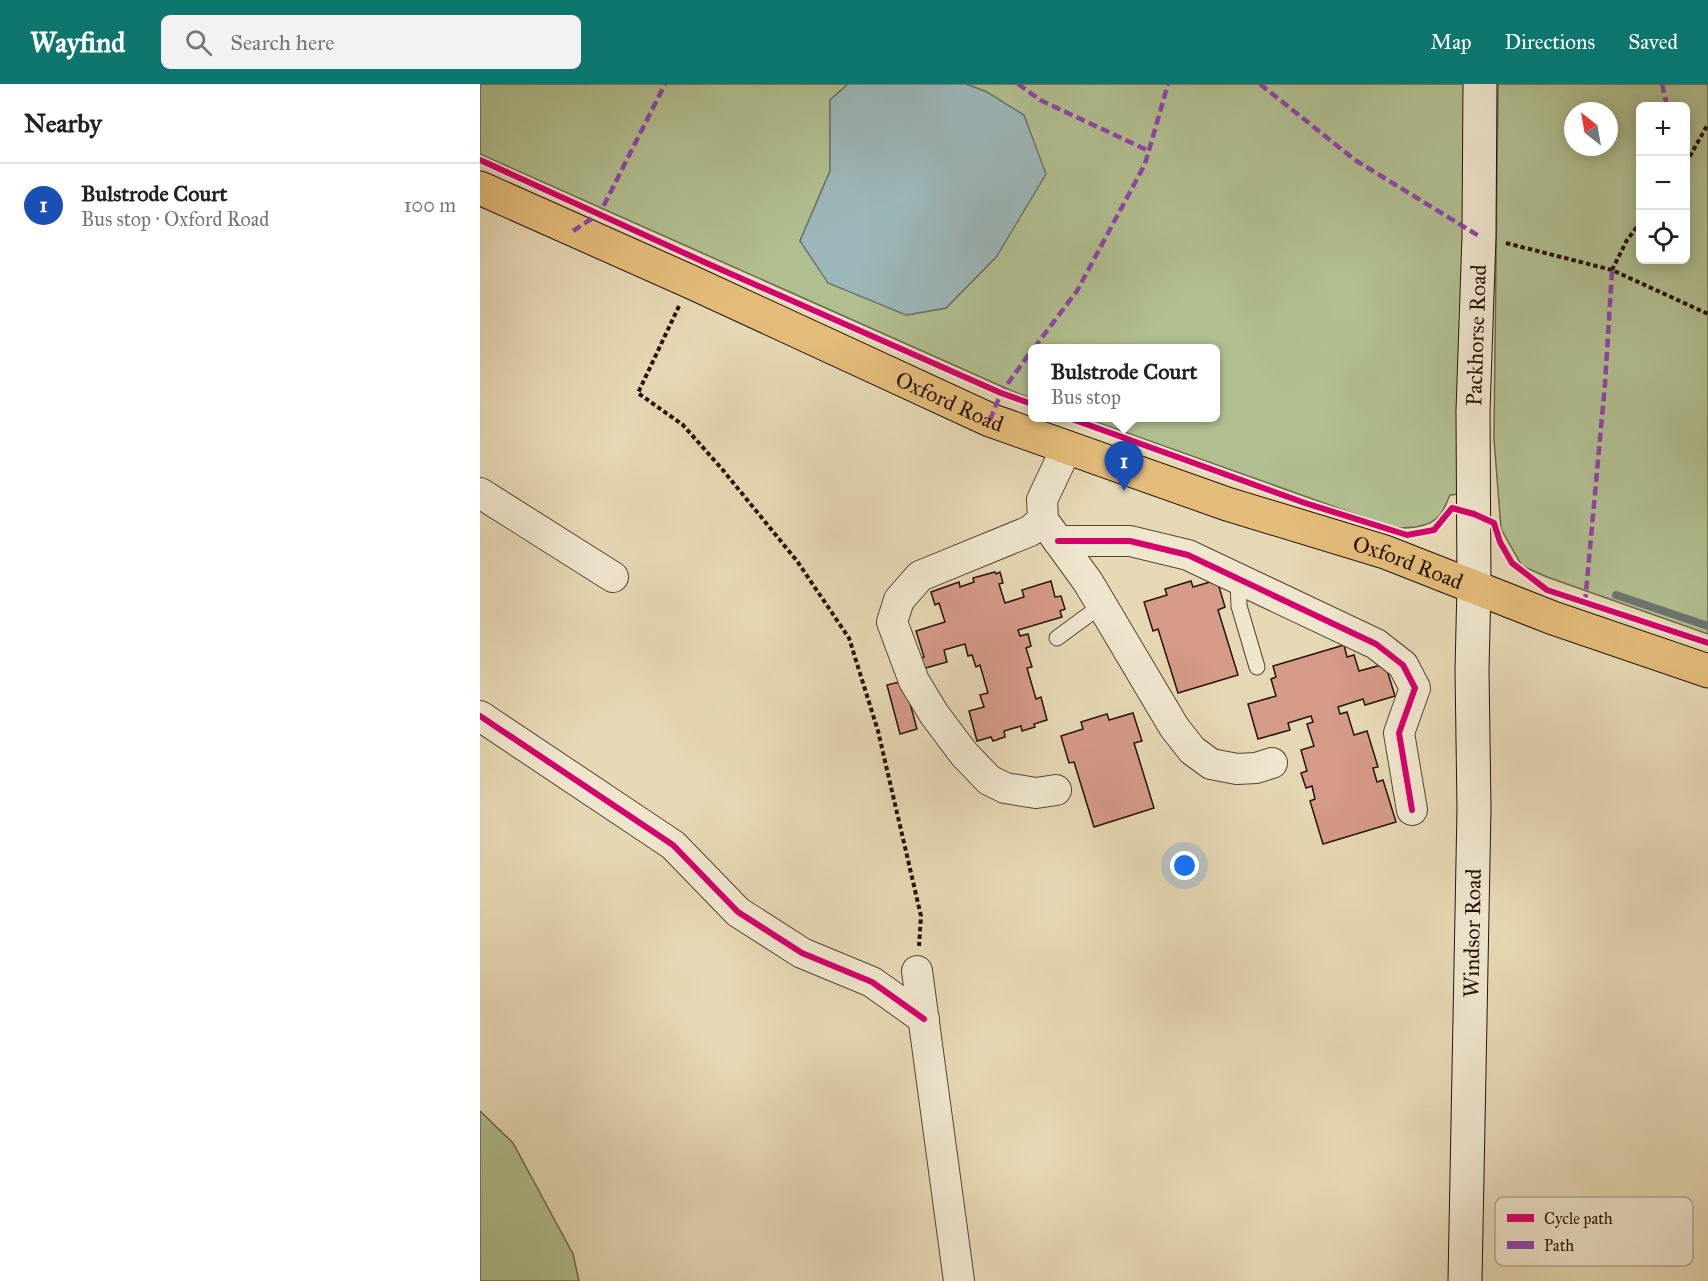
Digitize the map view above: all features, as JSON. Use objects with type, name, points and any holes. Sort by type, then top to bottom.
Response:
[{"type":"main road","name":"Packhorse Road","points":[[1474,585],[1473,411],[1479,236],[1480,84]]},
{"type":"main road","name":"Oxford Road","points":[[480,188],[691,282],[990,420],[1227,504],[1385,552],[1474,585],[1553,618],[1708,671]]},
{"type":"main road","name":"Windsor Road","points":[[1466,1281],[1474,819],[1472,670],[1474,585]]},
{"type":"street","points":[[1067,447],[1042,500],[1050,530],[1088,582],[1174,727],[1192,750],[1211,764],[1237,769],[1256,768],[1272,763]]},
{"type":"street","points":[[480,494],[613,577]]},
{"type":"street","points":[[1056,790],[1036,792],[1005,788],[989,780],[964,754],[934,714],[914,681],[892,622],[899,600],[920,576],[1030,531],[1050,530],[1130,541],[1188,555],[1376,644],[1403,665],[1415,688],[1399,733],[1412,810]]},
{"type":"street","points":[[480,716],[673,845],[738,912],[802,953],[872,982],[924,1019]]},
{"type":"street","points":[[918,971],[959,1281]]},
{"type":"lane","points":[[1238,579],[1239,606],[1257,667]]},
{"type":"lane","points":[[1057,638],[1102,605]]},
{"type":"path","points":[[1690,156],[1708,124]]},
{"type":"path","points":[[1612,270],[1627,240],[1636,229]]},
{"type":"path","points":[[1479,236],[1612,270],[1708,315]]},
{"type":"path","points":[[691,282],[638,393],[683,425],[722,469],[797,561],[849,638],[878,731],[921,916],[918,971]]},
{"type":"green space","points":[[480,84],[848,84],[830,100],[830,171],[800,241],[907,315],[946,308],[997,256],[987,92],[966,84],[1465,84],[1460,494],[1450,495],[1441,514],[1430,523],[1394,528],[1096,422],[1220,422],[1220,344],[1028,344],[1028,397],[480,154]]},
{"type":"green space","points":[[1498,84],[1708,84],[1708,634],[1522,566],[1501,529],[1494,439]]},
{"type":"green space","points":[[480,1111],[513,1143],[573,1254],[579,1281],[480,1281]]},
{"type":"water","points":[[848,84],[966,84],[987,92],[1024,115],[1046,174],[997,256],[946,308],[906,315],[828,283],[800,241],[830,171],[830,100]]},
{"type":"building","points":[[995,572],[996,574],[1000,572],[1003,583],[999,584],[1005,603],[1024,597],[1022,590],[1051,581],[1055,597],[1061,596],[1065,609],[1060,611],[1062,617],[1018,630],[1020,636],[1028,634],[1031,646],[1026,648],[1032,667],[1027,668],[1036,699],[1041,697],[1047,720],[1022,731],[1021,726],[1004,731],[1005,737],[993,741],[991,737],[977,741],[969,711],[984,707],[980,695],[988,693],[980,665],[976,667],[972,655],[968,656],[965,644],[944,650],[947,662],[922,669],[919,659],[924,657],[916,631],[945,622],[939,603],[935,605],[931,592],[959,582],[960,587],[974,582],[973,578]]},
{"type":"building","points":[[1217,580],[1225,607],[1218,610],[1238,675],[1178,693],[1158,629],[1153,631],[1144,602],[1167,595],[1165,589],[1191,581],[1193,587]]},
{"type":"building","points":[[1344,645],[1347,657],[1354,655],[1359,671],[1385,664],[1395,696],[1365,705],[1363,699],[1338,707],[1340,714],[1347,712],[1354,735],[1367,731],[1378,767],[1373,768],[1377,782],[1383,780],[1396,822],[1323,844],[1310,801],[1315,799],[1312,786],[1306,788],[1301,773],[1307,771],[1301,750],[1314,746],[1307,724],[1313,722],[1311,716],[1288,723],[1290,730],[1258,739],[1248,704],[1276,696],[1271,679],[1276,677],[1273,666]]},
{"type":"building","points":[[904,681],[917,729],[900,734],[887,685]]},
{"type":"building","points":[[1133,713],[1142,741],[1134,743],[1154,808],[1094,827],[1074,762],[1069,763],[1061,736],[1083,729],[1081,722],[1107,714],[1109,720]]},
{"type":"waterway","points":[[1616,595],[1708,626]]},
{"type":"marked path","points":[[573,231],[600,213],[665,84]]},
{"type":"marked path","points":[[1018,84],[1040,100],[1149,151]]},
{"type":"marked path","points":[[1037,344],[1077,291],[1145,164],[1168,84]]},
{"type":"marked path","points":[[1260,84],[1355,160],[1479,236]]},
{"type":"marked path","points":[[1662,84],[1666,102]]},
{"type":"marked path","points":[[1585,603],[1605,384],[1612,270]]},
{"type":"marked path","points":[[990,420],[1001,393],[1028,356]]},
{"type":"cycle path","points":[[480,160],[704,262],[1001,393],[1028,403]]},
{"type":"cycle path","points":[[1080,422],[1305,503],[1407,535],[1434,530],[1452,508],[1474,514],[1494,523],[1500,542],[1512,563],[1547,590],[1708,643]]},
{"type":"cycle path","points":[[1058,541],[1130,541],[1188,555],[1376,644],[1403,665],[1415,688],[1399,733],[1412,810]]},
{"type":"cycle path","points":[[480,716],[673,845],[738,912],[802,953],[872,982],[924,1019]]},
{"type":"place","name":"Bulstrode Court","points":[[1124,491]]}]
